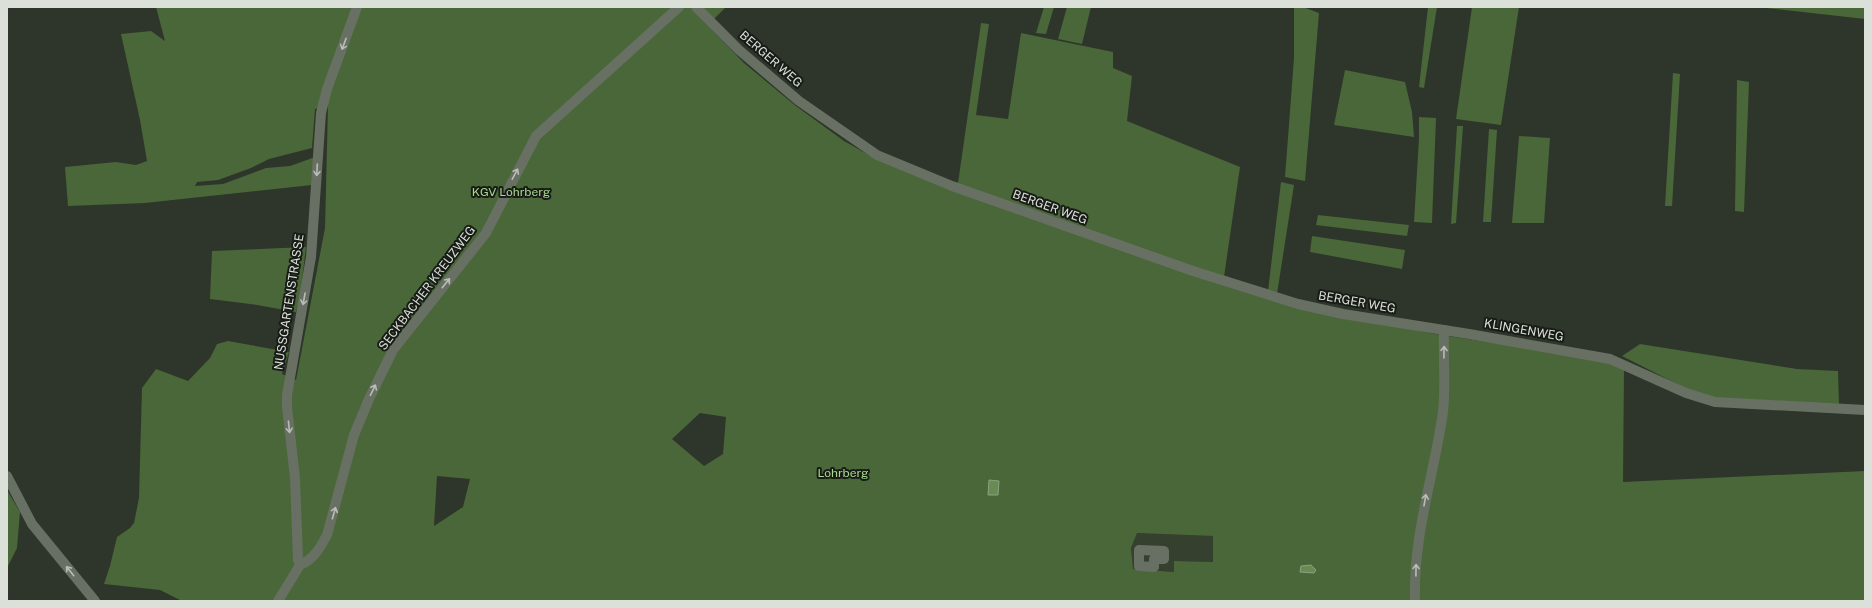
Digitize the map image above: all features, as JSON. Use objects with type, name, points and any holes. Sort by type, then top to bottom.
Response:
[{"type":"street","name":"NUSSGARTENSTRASSE","points":[[300,565],[298,560],[295,478],[287,395],[311,258],[321,113],[327,89],[357,7]]},
{"type":"street","name":"SECKBACHER KREUZWEG","points":[[300,565],[312,558],[320,550],[328,535],[354,436],[369,399],[393,350],[486,232],[536,136],[679,7]]},
{"type":"street","name":"BERGER WEG","points":[[696,7],[739,50],[799,101],[877,155],[1083,233],[1193,271],[1298,304],[1343,314],[1444,330]]},
{"type":"street","points":[[1415,601],[1418,538],[1443,410],[1444,330]]},
{"type":"street","name":"KLINGENWEG","points":[[1444,330],[1610,359],[1686,393],[1715,402],[1865,410]]},
{"type":"street","points":[[7,476],[32,524],[95,601]]},
{"type":"street","points":[[278,601],[300,565]]},
{"type":"shaded area","points":[[989,480],[999,481],[998,495],[988,495]]},
{"type":"shaded area","points":[[1137,533],[1213,536],[1213,562],[1174,561],[1174,572],[1133,569],[1131,548]]},
{"type":"shaded area","points":[[1311,565],[1316,570],[1314,573],[1300,572],[1301,566]]},
{"type":"green space","name":"KGV Lohrberg","points":[[156,7],[690,7],[744,63],[796,106],[844,141],[876,159],[958,183],[981,23],[989,24],[976,115],[1008,119],[1021,33],[1113,52],[1113,68],[1132,76],[1127,121],[1240,167],[1224,277],[1296,308],[1435,334],[1608,361],[1624,369],[1623,482],[1865,471],[1865,601],[182,601],[160,590],[104,584],[117,537],[130,528],[134,523],[139,498],[142,388],[156,369],[188,381],[210,358],[217,344],[228,341],[289,352],[282,374],[296,380],[325,228],[328,106],[315,109],[312,148],[269,159],[251,168],[218,180],[197,182],[195,186],[223,184],[266,168],[290,166],[315,157],[312,185],[145,203],[68,206],[65,167],[116,162],[136,165],[147,161],[140,120],[121,34],[151,31],[165,41]],"holes":[[[700,413],[726,417],[723,454],[704,466],[672,439]],[[437,476],[470,479],[463,507],[434,526]],[[1137,533],[1213,536],[1213,562],[1174,561],[1174,572],[1133,569],[1131,548]]]},
{"type":"green space","points":[[701,7],[726,7],[713,20]]},
{"type":"green space","points":[[1044,7],[1054,7],[1046,34],[1036,33]]},
{"type":"green space","points":[[1067,7],[1091,7],[1082,44],[1058,39]]},
{"type":"green space","points":[[1294,7],[1303,7],[1319,13],[1305,181],[1285,177],[1294,58]]},
{"type":"green space","points":[[1428,7],[1437,7],[1424,88],[1419,87]]},
{"type":"green space","points":[[1472,7],[1519,7],[1501,125],[1456,119]]},
{"type":"green space","points":[[1757,7],[1865,7],[1865,19]]},
{"type":"green space","points":[[1345,70],[1405,82],[1412,112],[1414,137],[1334,125]]},
{"type":"green space","points":[[1673,73],[1680,74],[1672,206],[1665,206]]},
{"type":"green space","points":[[1737,80],[1749,82],[1744,212],[1735,211]]},
{"type":"green space","points":[[1419,117],[1436,118],[1432,223],[1414,222]]},
{"type":"green space","points":[[1457,126],[1463,126],[1456,223],[1451,224]]},
{"type":"green space","points":[[1489,129],[1497,130],[1491,222],[1483,222]]},
{"type":"green space","points":[[1519,136],[1550,138],[1544,223],[1512,223]]},
{"type":"green space","points":[[1281,182],[1294,185],[1277,294],[1268,291]]},
{"type":"green space","points":[[1318,215],[1409,225],[1407,236],[1316,225]]},
{"type":"green space","points":[[1312,236],[1405,250],[1402,269],[1310,252]]},
{"type":"green space","points":[[306,247],[300,297],[296,312],[210,299],[212,251]]},
{"type":"green space","points":[[1640,344],[1797,369],[1838,371],[1839,405],[1716,398],[1687,389],[1622,356]]},
{"type":"green space","points":[[7,490],[20,512],[17,548],[7,568]]},
{"type":"park label","name":"Lohrberg","points":[[843,473]]}]
